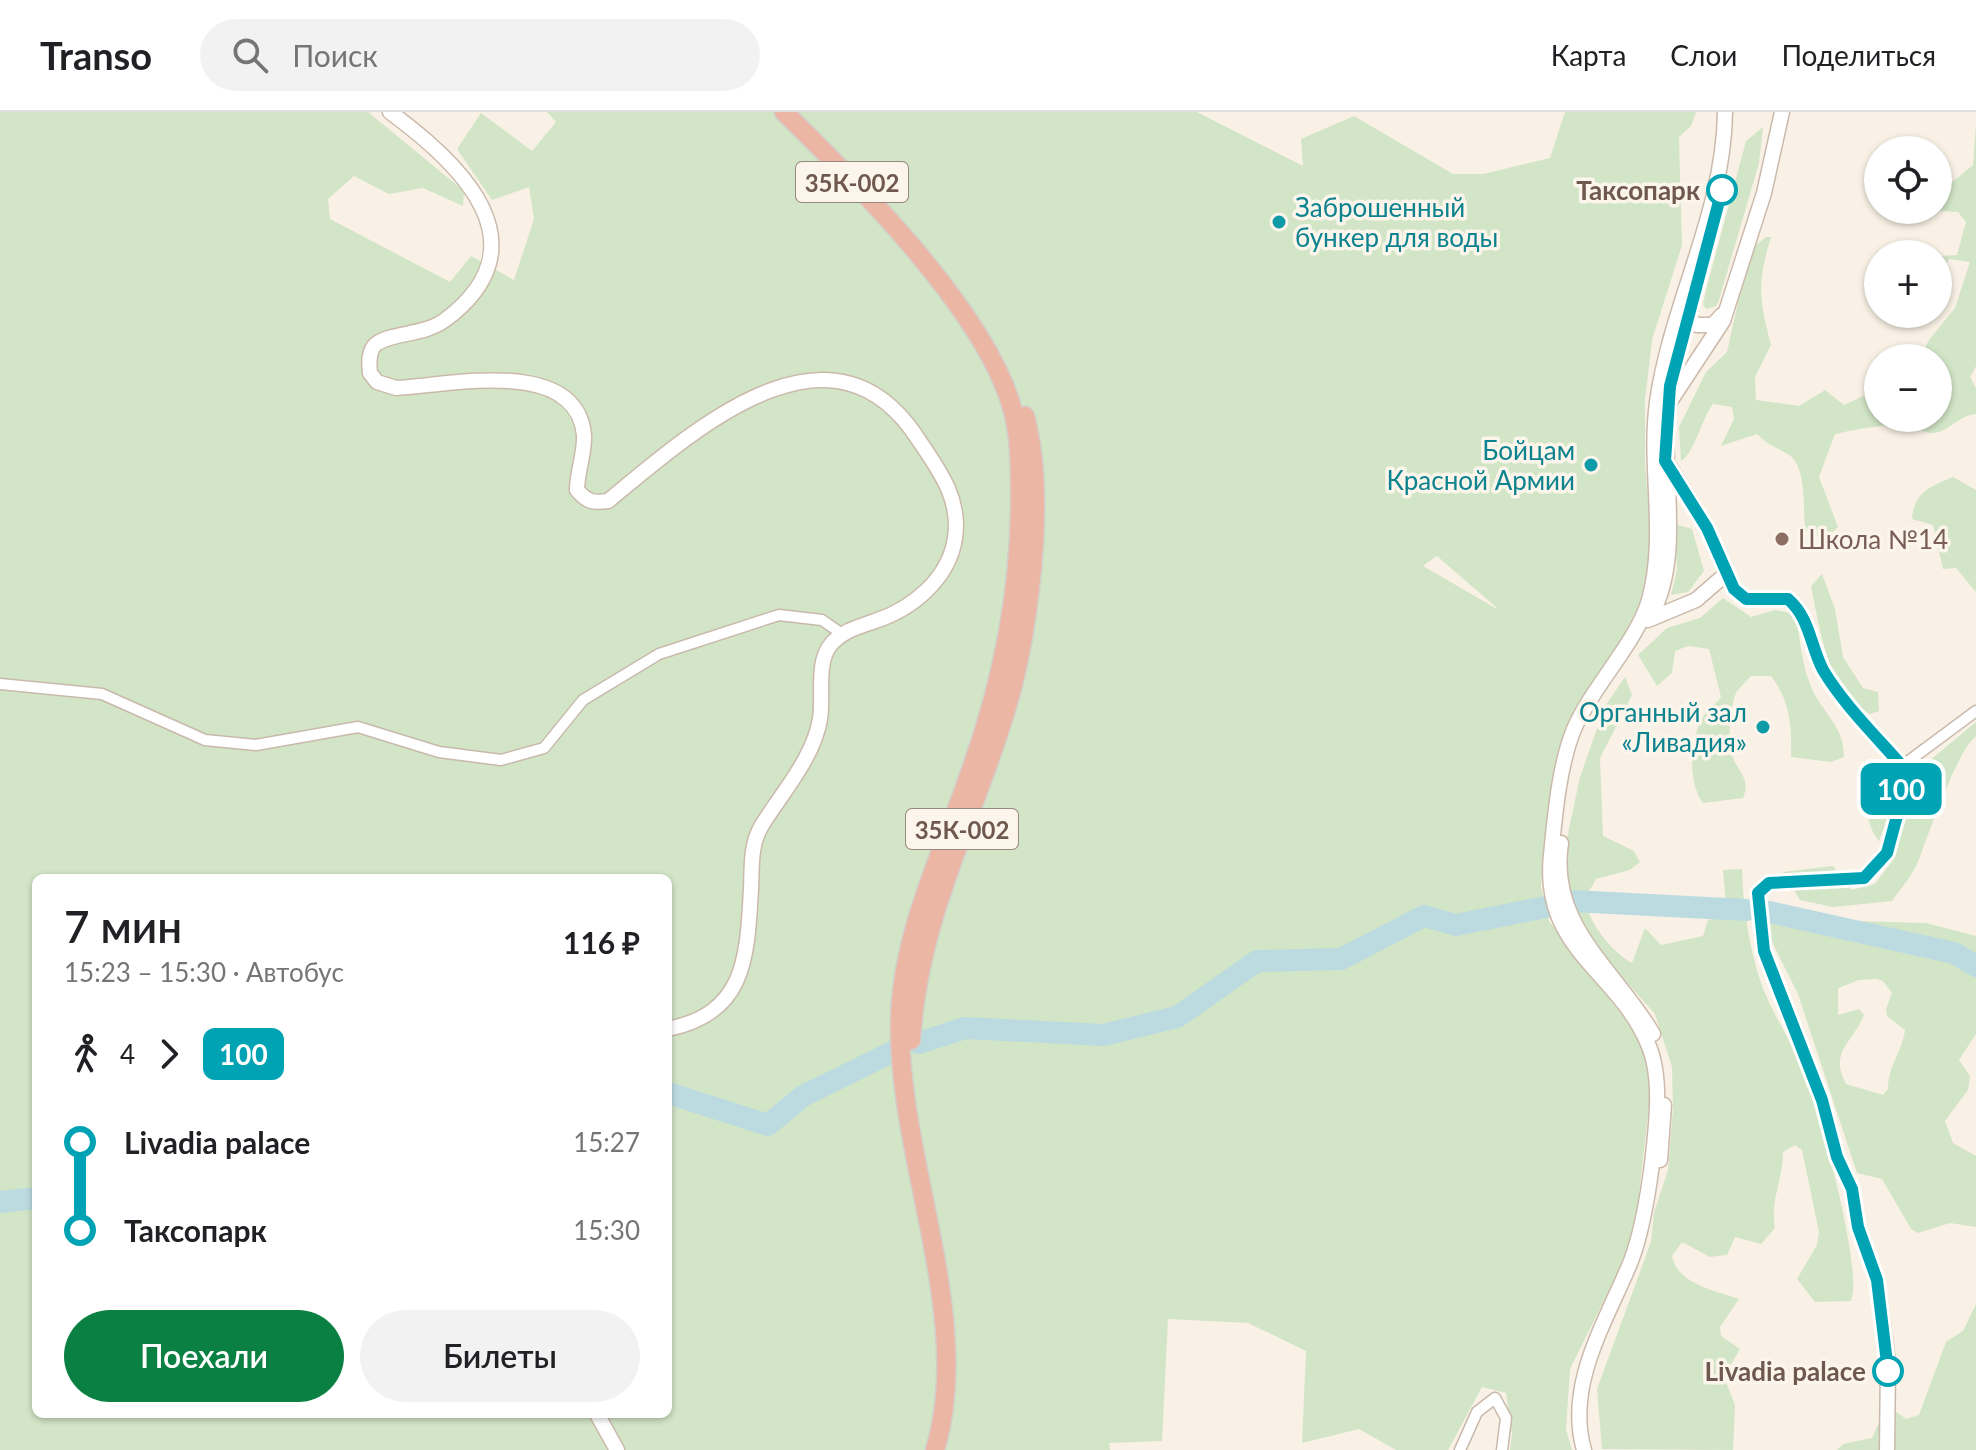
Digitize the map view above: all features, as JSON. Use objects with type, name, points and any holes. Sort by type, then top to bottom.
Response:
[{"type":"highway","name":"35К-002","points":[[784,112],[883,215],[964,312],[1007,393],[1019,450],[1018,567],[1004,662],[991,712],[916,924],[900,1015],[902,1084],[907,1124],[943,1315],[945,1362],[935,1450]]},
{"type":"highway","name":"35К-002","points":[[800,112],[890,206],[979,318],[1014,381],[1031,443],[1034,536],[1018,666],[991,755],[927,930],[912,1020],[910,1054],[919,1133],[953,1322],[955,1406],[946,1450]]},
{"type":"street","points":[[390,112],[449,164],[476,193],[487,213],[492,234],[485,274],[448,318],[416,334],[377,343],[372,349],[370,373],[377,382],[396,388],[524,381],[561,395],[584,434],[577,490],[585,500],[594,503],[608,501],[721,415],[784,384],[820,379],[849,381],[870,389],[912,430],[945,480],[956,515],[955,538],[943,570],[912,603],[898,612],[842,634],[830,645],[816,733],[754,842],[744,957],[729,997],[702,1020],[672,1028]]},
{"type":"street","points":[[1587,1450],[1586,1400],[1597,1356],[1641,1247],[1664,1133],[1664,1082],[1658,1041],[1636,1004],[1580,938],[1565,909],[1560,850],[1576,744],[1596,701],[1661,598],[1668,564],[1663,402],[1670,386],[1717,183],[1725,112]]},
{"type":"street","points":[[1645,619],[1657,550],[1656,438],[1687,309],[1723,188],[1732,112]]},
{"type":"street","points":[[1663,402],[1723,321],[1764,193],[1782,112]]},
{"type":"street","points":[[1687,309],[1699,319],[1710,319],[1728,304]]},
{"type":"street","points":[[1670,386],[1723,321]]},
{"type":"street","points":[[1656,438],[1665,461],[1720,553],[1734,589],[1746,599],[1788,599],[1801,611],[1828,677],[1902,766],[1901,801],[1887,853],[1864,878],[1769,883],[1758,893],[1764,951],[1822,1100],[1837,1157],[1852,1189],[1858,1227],[1877,1280],[1888,1362],[1887,1450]]},
{"type":"street","points":[[1645,619],[1696,600],[1726,574]]},
{"type":"street","points":[[0,684],[102,694],[205,740],[256,745],[358,727],[439,752],[501,760],[544,748],[583,700],[659,654],[779,615],[822,620],[842,634]]},
{"type":"street","points":[[1902,766],[1976,711]]},
{"type":"street","points":[[1460,1450],[1477,1412],[1495,1398],[1506,1418],[1502,1450]]},
{"type":"street","points":[[599,1418],[617,1450]]},
{"type":"green space","points":[[0,112],[368,112],[464,191],[463,206],[423,188],[389,194],[354,176],[328,199],[330,219],[450,282],[471,256],[514,280],[534,219],[529,187],[492,200],[457,149],[481,113],[532,151],[556,122],[547,112],[1197,112],[1303,166],[1301,139],[1354,116],[1453,174],[1483,174],[1550,158],[1565,112],[1696,112],[1691,126],[1679,137],[1682,245],[1652,340],[1645,400],[1645,464],[1652,543],[1646,589],[1629,628],[1566,727],[1555,778],[1541,886],[1549,921],[1641,1040],[1651,1087],[1634,1240],[1570,1369],[1566,1430],[1572,1450],[1510,1450],[1512,1434],[1506,1393],[1482,1387],[1448,1450],[1396,1450],[1359,1429],[1302,1443],[1306,1351],[1248,1323],[1168,1319],[1162,1441],[1109,1443],[1110,1450],[0,1450]],"holes":[[[1437,556],[1497,609],[1423,566]]]},
{"type":"green space","points":[[1976,125],[1976,366],[1970,377],[1976,388],[1976,414],[1952,425],[1952,344],[1927,344],[1939,328],[1952,328],[1952,312],[1970,262],[1952,259],[1952,255],[1957,255],[1966,222],[1958,212],[1952,212],[1952,182],[1973,165]]},
{"type":"green space","points":[[1763,127],[1759,163],[1719,300],[1716,306],[1706,309],[1703,304],[1706,290],[1746,141]]},
{"type":"green space","points":[[1766,237],[1771,237],[1763,267],[1761,291],[1771,345],[1755,377],[1756,400],[1799,406],[1825,390],[1844,405],[1864,396],[1864,428],[1835,434],[1819,477],[1838,527],[1826,538],[1809,535],[1805,529],[1801,478],[1795,461],[1789,455],[1757,434],[1721,446],[1734,419],[1732,407],[1713,404],[1690,451],[1681,461],[1679,427],[1706,372],[1727,352],[1745,271],[1755,246]]},
{"type":"green space","points":[[1953,477],[1976,490],[1976,592],[1956,568],[1943,569],[1933,525],[1912,519],[1920,496]]},
{"type":"green space","points":[[1675,524],[1692,529],[1704,571],[1688,592],[1671,595],[1677,570]]},
{"type":"green space","points":[[1822,574],[1835,609],[1843,657],[1863,688],[1878,692],[1879,711],[1870,714],[1855,703],[1835,675],[1822,640],[1811,586]]},
{"type":"green space","points":[[1723,598],[1751,617],[1775,610],[1797,614],[1809,680],[1841,737],[1844,757],[1831,762],[1791,757],[1790,725],[1782,695],[1771,676],[1751,676],[1735,695],[1730,727],[1731,752],[1746,786],[1743,798],[1703,803],[1693,775],[1694,742],[1702,719],[1721,697],[1709,649],[1688,646],[1675,651],[1672,673],[1657,686],[1638,655],[1667,628],[1700,618]]},
{"type":"green space","points":[[1625,677],[1632,695],[1600,758],[1603,836],[1634,851],[1640,862],[1630,870],[1596,879],[1587,896],[1590,915],[1601,935],[1632,963],[1645,928],[1661,945],[1703,936],[1708,920],[1727,915],[1723,870],[1742,869],[1747,927],[1757,969],[1765,993],[1808,1084],[1837,1184],[1851,1255],[1851,1301],[1815,1302],[1797,1279],[1817,1245],[1819,1232],[1802,1150],[1795,1145],[1783,1152],[1774,1208],[1775,1228],[1761,1244],[1735,1237],[1727,1255],[1710,1257],[1682,1242],[1672,1256],[1675,1266],[1689,1280],[1739,1299],[1720,1327],[1721,1336],[1740,1349],[1724,1377],[1735,1405],[1733,1450],[1602,1449],[1597,1389],[1651,1242],[1654,1213],[1668,1170],[1673,1109],[1672,1067],[1655,1014],[1579,928],[1563,892],[1564,852],[1580,777],[1605,706]]},
{"type":"green space","points":[[1976,722],[1976,736],[1952,775],[1917,865],[1892,901],[1833,907],[1800,900],[1783,872],[1833,866],[1851,890],[1875,884],[1893,860],[1923,766]]},
{"type":"green space","points":[[1875,766],[1894,800],[1879,841],[1868,817],[1866,798],[1867,771]]},
{"type":"green space","points":[[1783,919],[1926,923],[1976,936],[1976,1034],[1959,1060],[1970,1076],[1968,1090],[1945,1121],[1953,1143],[1976,1156],[1976,1227],[1950,1223],[1918,1233],[1911,1229],[1882,1179],[1857,1173],[1798,994],[1767,932],[1769,923]],"holes":[[[1859,980],[1883,981],[1892,993],[1886,1009],[1887,1016],[1905,1030],[1890,1073],[1888,1089],[1883,1095],[1846,1084],[1841,1073],[1841,1055],[1864,1015],[1859,1009],[1838,1015],[1838,988]]]},
{"type":"green space","points":[[1976,1304],[1976,1450],[1837,1450],[1843,1444],[1872,1438],[1887,1405],[1906,1419],[1919,1415],[1946,1342],[1963,1331]]},
{"type":"waterway","points":[[1572,901],[1747,910]]},
{"type":"waterway","points":[[919,1043],[965,1028],[1103,1035],[1177,1017],[1257,961],[1341,959],[1424,916],[1456,925],[1546,907]]},
{"type":"waterway","points":[[1769,912],[1954,953],[1976,966]]},
{"type":"waterway","points":[[672,1094],[768,1125],[803,1096],[892,1052]]},
{"type":"waterway","points":[[0,1202],[32,1198]]},
{"type":"bus line","name":"100","points":[[1722,190],[1670,386],[1665,461],[1707,528],[1734,589],[1746,599],[1788,599],[1801,611],[1822,667],[1841,696],[1902,766],[1901,801],[1887,853],[1864,878],[1769,883],[1758,893],[1764,951],[1793,1018],[1822,1100],[1837,1157],[1852,1189],[1858,1227],[1877,1280],[1888,1371]]},
{"type":"place","name":"Таксопарк","points":[[1722,190]]},
{"type":"place","name":"Заброшенный бункер для воды","points":[[1279,222]]},
{"type":"place","name":"Бойцам Красной Армии","points":[[1591,465]]},
{"type":"place","name":"Школа №14","points":[[1782,539]]},
{"type":"place","name":"Органный зал «Ливадия»","points":[[1763,727]]},
{"type":"place","name":"Livadia palace","points":[[1888,1371]]}]
